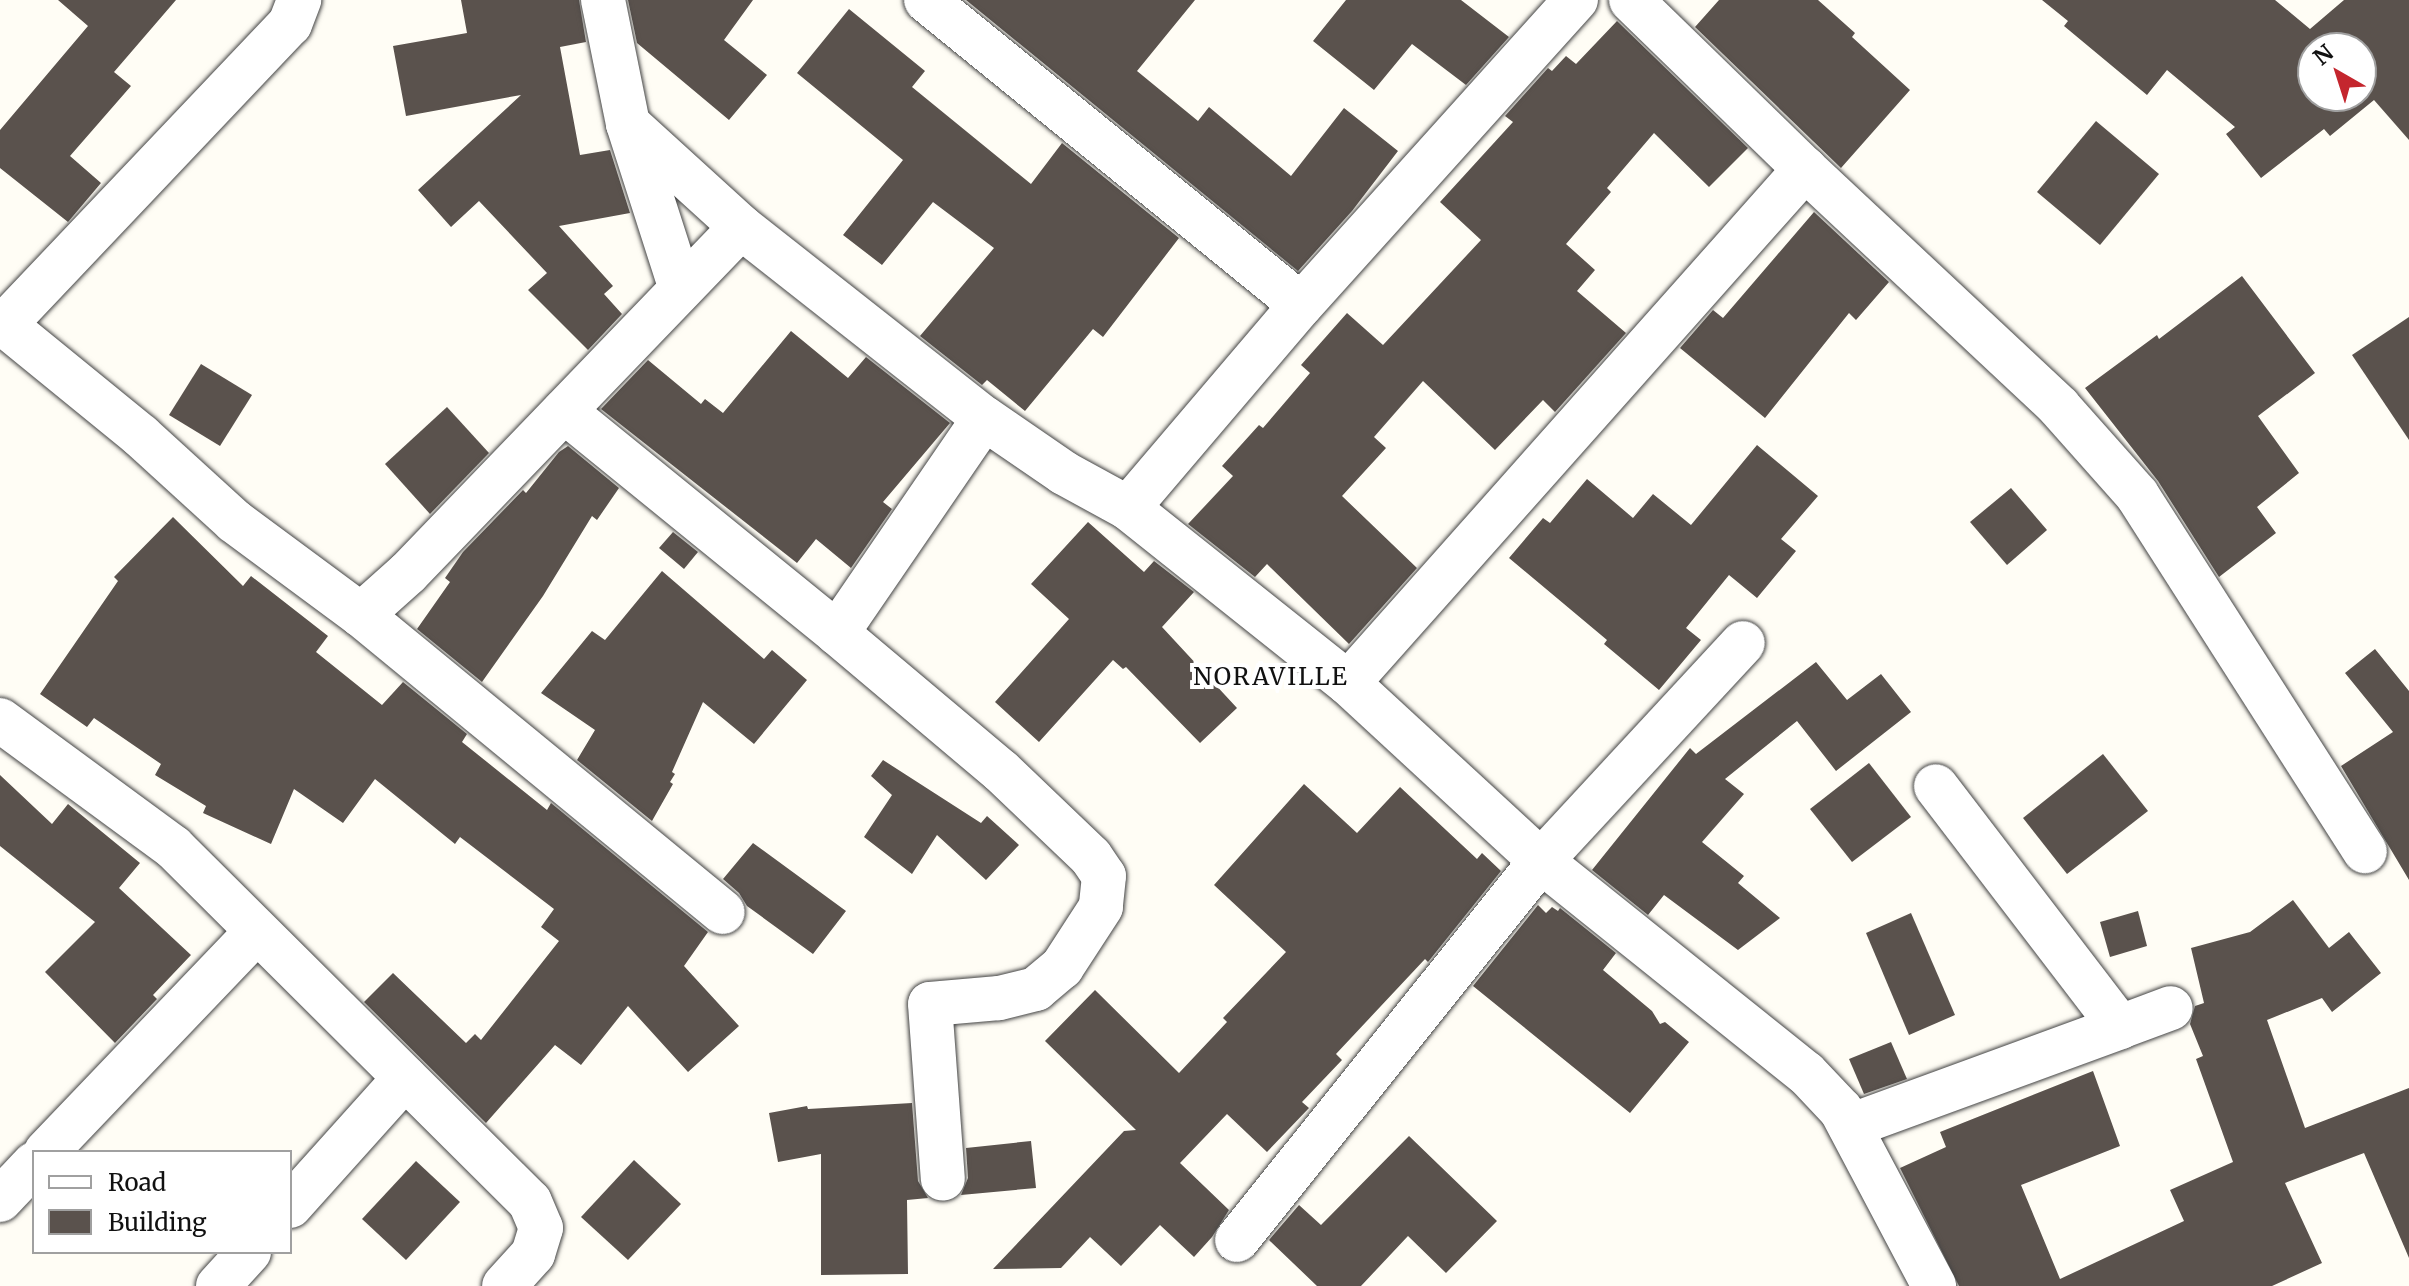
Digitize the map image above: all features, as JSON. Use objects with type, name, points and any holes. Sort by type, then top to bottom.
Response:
[{"type":"street","points":[[299,0],[290,24],[3,322],[141,436],[234,521],[361,615],[723,912]]},
{"type":"street","points":[[603,0],[628,124],[681,289]]},
{"type":"street","points":[[926,0],[1301,305]]},
{"type":"street","points":[[1128,508],[1301,305],[1576,0]]},
{"type":"street","points":[[1631,0],[1805,169],[2059,407],[2137,495],[2365,851]]},
{"type":"street","points":[[628,124],[741,227],[984,418],[1064,473],[1128,508],[1348,683],[1541,861],[1806,1073],[1841,1110],[1934,1286]]},
{"type":"street","points":[[1348,683],[1805,169]]},
{"type":"street","points":[[361,615],[408,573],[741,227]]},
{"type":"street","points":[[564,411],[1001,771],[1091,857],[1104,876],[1101,907],[1062,967],[1036,989],[999,998],[930,1004],[943,1179]]},
{"type":"street","points":[[837,633],[984,418]]},
{"type":"street","points":[[1237,1240],[1541,861],[1743,643]]},
{"type":"street","points":[[0,720],[173,847],[530,1202],[541,1228],[533,1254],[504,1286]]},
{"type":"street","points":[[1936,786],[2120,1027]]},
{"type":"street","points":[[48,1150],[256,932]]},
{"type":"street","points":[[1850,1126],[2171,1008]]},
{"type":"street","points":[[292,1204],[405,1078]]},
{"type":"street","points":[[0,1200],[32,1166]]},
{"type":"street","points":[[218,1286],[247,1254]]},
{"type":"building","points":[[58,0],[176,0],[114,72],[131,86],[70,156],[101,183],[68,222],[0,168],[0,130],[88,26]]},
{"type":"building","points":[[461,0],[579,0],[586,42],[560,47],[580,155],[610,150],[630,213],[559,226],[613,286],[604,294],[622,314],[588,350],[528,290],[547,273],[479,201],[451,227],[418,190],[521,95],[406,116],[393,46],[467,33]]},
{"type":"building","points":[[628,0],[753,0],[724,40],[767,75],[729,120],[637,43]]},
{"type":"building","points":[[966,0],[1195,0],[1137,71],[1198,121],[1209,107],[1291,176],[1344,108],[1398,151],[1352,211],[1298,271]]},
{"type":"building","points":[[1346,0],[1461,0],[1509,37],[1466,85],[1412,44],[1374,90],[1313,41]]},
{"type":"building","points":[[1719,0],[1818,0],[1855,33],[1852,37],[1910,90],[1841,168],[1695,27]]},
{"type":"building","points":[[2042,0],[2275,0],[2310,29],[2344,0],[2409,0],[2409,140],[2377,103],[2377,32],[2297,32],[2297,112],[2359,112],[2330,136],[2324,129],[2261,178],[2226,134],[2235,127],[2167,70],[2147,95],[2064,26],[2068,21]]},
{"type":"building","points":[[849,9],[925,71],[912,87],[1031,184],[1062,143],[1179,238],[1103,337],[1093,329],[1025,411],[987,380],[982,385],[920,336],[994,248],[933,202],[882,265],[843,235],[903,160],[797,73]]},
{"type":"building","points":[[1617,21],[1748,148],[1709,187],[1654,133],[1607,188],[1611,192],[1566,244],[1595,270],[1577,291],[1626,333],[1555,412],[1543,400],[1495,450],[1423,381],[1374,437],[1386,448],[1342,496],[1417,568],[1349,644],[1267,564],[1255,577],[1188,524],[1233,476],[1222,466],[1259,425],[1263,428],[1310,373],[1301,365],[1347,313],[1383,345],[1481,240],[1440,202],[1513,122],[1505,116],[1548,68],[1552,71],[1566,56],[1576,64]]},
{"type":"building","points":[[2096,121],[2159,174],[2100,245],[2037,192]]},
{"type":"building","points":[[1814,212],[1889,282],[1856,320],[1849,313],[1765,418],[1680,348],[1713,310],[1723,318]]},
{"type":"building","points":[[2242,276],[2315,373],[2258,416],[2299,473],[2257,507],[2276,533],[2219,577],[2158,481],[2085,388],[2157,335],[2159,339]]},
{"type":"building","points":[[2409,317],[2409,440],[2352,355]]},
{"type":"building","points":[[791,331],[848,378],[866,357],[950,423],[883,502],[892,509],[851,568],[816,539],[797,563],[601,409],[648,360],[701,404],[705,399],[723,413]]},
{"type":"building","points":[[201,364],[252,395],[220,446],[169,415]]},
{"type":"building","points":[[447,407],[489,453],[430,514],[385,464]]},
{"type":"building","points":[[1757,445],[1818,496],[1781,539],[1796,551],[1757,598],[1729,575],[1686,628],[1701,640],[1659,690],[1604,644],[1607,640],[1509,558],[1543,518],[1550,523],[1587,479],[1633,518],[1653,494],[1691,525]]},
{"type":"building","points":[[568,446],[619,488],[597,520],[592,516],[543,596],[482,682],[417,629],[450,582],[445,578],[463,552],[523,490],[526,493],[559,452]]},
{"type":"building","points":[[2011,488],[2047,530],[2007,565],[1970,522]]},
{"type":"building","points":[[173,517],[243,586],[251,576],[328,636],[316,652],[382,705],[403,682],[467,734],[462,742],[547,810],[551,803],[708,932],[684,966],[739,1026],[688,1072],[628,1006],[581,1065],[555,1045],[486,1123],[364,1002],[393,973],[466,1043],[475,1034],[481,1040],[559,941],[541,927],[554,909],[460,837],[455,844],[375,779],[343,823],[294,789],[271,844],[203,813],[206,806],[155,775],[161,764],[94,718],[87,727],[40,694],[118,581],[114,577]]},
{"type":"building","points":[[1088,522],[1144,572],[1154,561],[1194,592],[1162,627],[1237,708],[1200,743],[1126,667],[1123,669],[1113,660],[1039,742],[995,702],[1069,619],[1031,584]]},
{"type":"building","points":[[673,532],[698,552],[684,569],[659,548]]},
{"type":"building","points":[[662,571],[764,659],[772,650],[807,680],[754,744],[703,702],[672,772],[675,774],[670,782],[673,784],[652,821],[577,760],[595,730],[541,693],[592,631],[605,640]]},
{"type":"building","points":[[2375,649],[2409,691],[2409,880],[2341,766],[2393,732],[2345,673]]},
{"type":"building","points":[[1816,662],[1847,700],[1881,674],[1911,712],[1836,771],[1797,721],[1725,779],[1744,794],[1702,842],[1744,876],[1738,883],[1780,918],[1738,950],[1664,895],[1648,915],[1592,870],[1690,748],[1696,754]]},
{"type":"building","points":[[2103,754],[2148,811],[2067,874],[2023,818]]},
{"type":"building","points":[[883,760],[981,823],[987,816],[1019,845],[986,880],[937,835],[912,874],[864,837],[892,795],[871,776]]},
{"type":"building","points":[[1869,763],[1911,817],[1852,862],[1810,809]]},
{"type":"building","points":[[0,775],[52,824],[68,804],[140,863],[119,888],[191,955],[153,995],[157,999],[115,1043],[45,972],[95,922],[0,846]]},
{"type":"building","points":[[1304,784],[1357,833],[1400,787],[1477,859],[1482,853],[1501,871],[1428,962],[1425,959],[1336,1054],[1342,1060],[1302,1102],[1309,1108],[1267,1152],[1227,1114],[1180,1163],[1229,1210],[1212,1237],[1194,1257],[1160,1225],[1121,1266],[1090,1237],[1061,1268],[993,1269],[1124,1131],[1136,1130],[1045,1041],[1095,990],[1179,1073],[1227,1022],[1223,1018],[1286,952],[1214,885]]},
{"type":"building","points":[[753,843],[846,911],[813,954],[747,906],[739,893],[723,879]]},
{"type":"building","points":[[2293,900],[2329,948],[2349,932],[2381,973],[2332,1012],[2322,998],[2267,1020],[2305,1128],[2409,1088],[2409,1258],[2364,1153],[2285,1183],[2322,1263],[2272,1286],[1959,1286],[1900,1168],[1946,1147],[1940,1132],[2093,1071],[2120,1146],[2021,1185],[2060,1279],[2184,1221],[2170,1190],[2233,1162],[2196,1059],[2203,1056],[2190,1024],[2195,1006],[2204,1003],[2191,948],[2250,932]]},
{"type":"building","points":[[1538,905],[1546,913],[1552,907],[1558,911],[1560,908],[1616,953],[1603,970],[1652,1011],[1660,1024],[1665,1022],[1689,1042],[1630,1113],[1473,986]]},
{"type":"building","points":[[2138,911],[2147,946],[2110,957],[2100,922]]},
{"type":"building","points":[[1911,913],[1955,1015],[1909,1035],[1866,933]]},
{"type":"building","points":[[1891,1042],[1907,1079],[1864,1094],[1849,1059]]},
{"type":"building","points":[[912,1103],[918,1181],[928,1198],[907,1200],[908,1274],[821,1275],[821,1154],[778,1162],[769,1113],[807,1106],[808,1109]]},
{"type":"building","points":[[1409,1136],[1497,1221],[1446,1273],[1408,1236],[1361,1286],[1317,1286],[1269,1240],[1299,1205],[1321,1225]]},
{"type":"building","points":[[1031,1141],[1036,1188],[961,1195],[968,1178],[966,1148]]},
{"type":"building","points":[[634,1160],[681,1204],[628,1260],[581,1217]]},
{"type":"building","points":[[416,1161],[460,1202],[406,1260],[362,1219]]},
{"type":"district","name":"NORAVILLE","points":[[1271,677]]}]
